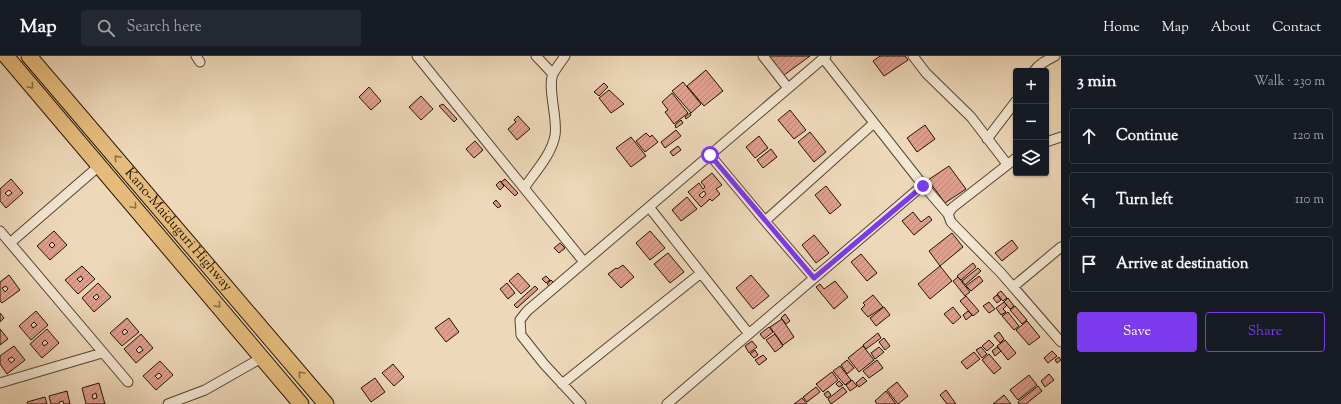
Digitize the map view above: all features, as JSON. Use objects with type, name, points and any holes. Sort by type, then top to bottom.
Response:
[{"type":"highway","name":"Kano-Maiduguri Highway","points":[[6,56],[301,404]]},
{"type":"highway","name":"Kano-Maiduguri Highway","points":[[29,56],[326,404]]},
{"type":"street","points":[[417,56],[584,262]]},
{"type":"street","points":[[536,56],[553,74]]},
{"type":"street","points":[[524,188],[549,152],[555,135],[551,81],[553,74],[565,56]]},
{"type":"street","points":[[559,65],[570,56]]},
{"type":"street","points":[[763,56],[788,88]]},
{"type":"street","points":[[913,56],[926,73],[971,117],[1007,164]]},
{"type":"street","points":[[1036,68],[1044,58],[1055,56]]},
{"type":"street","points":[[581,404],[562,384],[521,334],[520,320],[528,311],[584,262],[824,57],[923,186],[948,214],[951,222],[1013,287],[1061,342]]},
{"type":"street","points":[[987,139],[1014,104]]},
{"type":"street","points":[[765,221],[874,123]]},
{"type":"street","points":[[1049,141],[1061,136]]},
{"type":"street","points":[[710,155],[814,278]]},
{"type":"street","points":[[948,214],[952,208],[1013,160]]},
{"type":"street","points":[[10,243],[99,166]]},
{"type":"street","points":[[667,404],[923,186]]},
{"type":"street","points":[[649,207],[749,334]]},
{"type":"street","points":[[0,231],[128,382]]},
{"type":"street","points":[[1013,287],[1061,247]]},
{"type":"street","points":[[562,384],[701,273]]},
{"type":"street","points":[[0,383],[102,352]]},
{"type":"street","points":[[168,404],[205,390],[263,358]]},
{"type":"building","points":[[764,56],[810,56],[780,78]]},
{"type":"building","points":[[880,56],[905,56],[908,60],[884,76],[873,61]]},
{"type":"building","points":[[706,70],[723,91],[704,106],[687,86]]},
{"type":"building","points":[[683,82],[701,104],[691,113],[672,91]]},
{"type":"building","points":[[604,83],[608,87],[599,96],[594,92]]},
{"type":"building","points":[[369,87],[381,101],[371,110],[359,97]]},
{"type":"building","points":[[609,90],[624,104],[611,113],[599,98]]},
{"type":"building","points":[[672,93],[688,113],[674,124],[665,112],[668,110],[662,102]]},
{"type":"building","points":[[421,96],[433,109],[421,120],[409,107]]},
{"type":"building","points":[[443,104],[457,119],[454,122],[439,106]]},
{"type":"building","points":[[790,110],[806,130],[794,139],[778,120]]},
{"type":"building","points":[[690,113],[691,115],[686,119],[685,117]]},
{"type":"building","points":[[518,116],[530,129],[517,140],[508,129],[516,122],[514,120]]},
{"type":"building","points":[[681,120],[683,123],[676,128],[675,125]]},
{"type":"building","points":[[925,125],[935,139],[917,152],[907,138]]},
{"type":"building","points":[[676,130],[681,136],[665,148],[661,142]]},
{"type":"building","points":[[810,132],[826,152],[814,162],[798,142]]},
{"type":"building","points":[[646,133],[650,137],[652,135],[658,142],[645,152],[636,141]]},
{"type":"building","points":[[759,136],[768,148],[755,158],[746,147]]},
{"type":"building","points":[[631,137],[646,156],[631,167],[616,148]]},
{"type":"building","points":[[475,141],[483,150],[474,158],[466,149]]},
{"type":"building","points":[[678,146],[681,150],[673,156],[670,152]]},
{"type":"building","points":[[771,149],[777,157],[763,168],[757,160]]},
{"type":"building","points":[[949,166],[966,189],[945,203],[928,180]]},
{"type":"building","points":[[712,173],[722,185],[716,189],[720,194],[712,201],[710,199],[701,207],[688,192],[699,183],[703,189],[705,187],[701,182]],"holes":[[[704,191],[706,194],[702,198],[699,195]]]},
{"type":"building","points":[[11,179],[23,193],[6,208],[0,201],[0,189]],"holes":[[[9,190],[12,193],[8,196],[5,193]]]},
{"type":"building","points":[[505,179],[518,193],[515,196],[501,182]]},
{"type":"building","points":[[500,181],[504,186],[500,190],[496,185]]},
{"type":"building","points":[[826,186],[841,205],[830,214],[815,195]]},
{"type":"building","points":[[687,197],[697,209],[681,221],[672,210]]},
{"type":"building","points":[[496,200],[501,206],[498,208],[493,203]]},
{"type":"building","points":[[913,212],[921,222],[929,216],[932,220],[914,235],[902,221]]},
{"type":"building","points":[[54,231],[67,245],[50,260],[37,246]],"holes":[[[52,242],[55,245],[52,248],[49,245]]]},
{"type":"building","points":[[650,231],[665,248],[650,260],[636,243]]},
{"type":"building","points":[[952,233],[963,247],[940,266],[929,251]]},
{"type":"building","points":[[814,235],[829,253],[816,263],[802,245]]},
{"type":"building","points":[[1012,240],[1018,248],[1002,261],[995,253]]},
{"type":"building","points":[[560,243],[565,248],[559,253],[554,248]]},
{"type":"building","points":[[668,253],[684,272],[670,283],[654,264]]},
{"type":"building","points":[[861,254],[877,273],[867,281],[851,262]]},
{"type":"building","points":[[973,263],[976,267],[961,280],[957,276]]},
{"type":"building","points":[[623,265],[634,277],[621,288],[608,274]]},
{"type":"building","points":[[82,266],[95,279],[78,294],[65,280]],"holes":[[[81,276],[83,279],[80,282],[77,279]]]},
{"type":"building","points":[[940,266],[952,281],[930,299],[918,284]]},
{"type":"building","points":[[978,268],[981,271],[965,285],[962,281]]},
{"type":"building","points":[[518,273],[530,286],[521,294],[509,281]]},
{"type":"building","points":[[9,275],[20,290],[2,303],[0,301],[0,282]],"holes":[[[6,286],[8,289],[5,292],[2,288]]]},
{"type":"building","points":[[751,275],[769,296],[753,309],[736,288]]},
{"type":"building","points":[[546,276],[550,280],[546,283],[542,279]]},
{"type":"building","points":[[979,276],[983,281],[971,291],[966,286]]},
{"type":"building","points":[[958,277],[970,292],[965,296],[953,281]]},
{"type":"building","points":[[551,280],[553,282],[549,286],[547,284]]},
{"type":"building","points":[[835,281],[848,297],[834,309],[816,287],[820,284],[824,289]]},
{"type":"building","points":[[98,283],[111,297],[94,312],[82,298]],"holes":[[[97,294],[99,297],[96,300],[93,297]]]},
{"type":"building","points":[[507,283],[515,293],[508,299],[500,289]]},
{"type":"building","points":[[535,286],[538,289],[517,308],[514,305]]},
{"type":"building","points":[[1001,291],[1007,298],[1003,301],[997,294]]},
{"type":"building","points":[[873,295],[883,307],[868,317],[861,309],[865,305],[863,303]]},
{"type":"building","points":[[997,295],[1001,300],[997,303],[993,298]]},
{"type":"building","points":[[966,296],[979,311],[973,316],[960,301]]},
{"type":"building","points":[[1008,298],[1014,306],[1010,309],[1004,302]]},
{"type":"building","points":[[989,302],[995,309],[989,313],[983,306]]},
{"type":"building","points":[[1004,302],[1007,305],[1003,309],[1006,312],[1001,315],[996,308]]},
{"type":"building","points":[[1015,306],[1027,320],[1022,324],[1010,310]]},
{"type":"building","points":[[884,307],[890,315],[876,326],[870,318]]},
{"type":"building","points":[[953,307],[961,317],[953,324],[944,314]]},
{"type":"building","points":[[36,311],[48,325],[31,340],[19,326]],"holes":[[[34,322],[37,325],[33,328],[31,325]]]},
{"type":"building","points":[[968,311],[972,315],[966,320],[963,315]]},
{"type":"building","points":[[1008,312],[1019,326],[1014,330],[1002,316]]},
{"type":"building","points":[[0,313],[4,318],[0,322]]},
{"type":"building","points":[[785,314],[790,321],[786,324],[781,318]]},
{"type":"building","points":[[127,318],[139,332],[122,346],[110,333]],"holes":[[[125,329],[128,332],[124,335],[122,332]]]},
{"type":"building","points":[[449,318],[459,332],[446,342],[435,328]]},
{"type":"building","points":[[782,319],[794,337],[783,345],[770,327]]},
{"type":"building","points":[[1027,321],[1040,337],[1029,345],[1016,330]]},
{"type":"building","points":[[769,327],[773,332],[764,339],[760,334]]},
{"type":"building","points":[[0,329],[8,339],[0,345]]},
{"type":"building","points":[[47,329],[59,343],[42,358],[30,344]],"holes":[[[45,340],[48,343],[44,346],[42,343]]]},
{"type":"building","points":[[999,332],[1004,339],[1000,343],[994,336]]},
{"type":"building","points":[[878,333],[881,338],[866,349],[863,345]]},
{"type":"building","points":[[141,334],[153,348],[136,363],[124,349]],"holes":[[[140,346],[143,350],[139,353],[136,350]]]},
{"type":"building","points":[[775,334],[783,346],[775,352],[766,340]]},
{"type":"building","points":[[884,338],[890,346],[885,350],[879,342]]},
{"type":"building","points":[[989,340],[994,345],[987,351],[982,346]]},
{"type":"building","points":[[1005,340],[1016,353],[1008,360],[997,346]]},
{"type":"building","points":[[752,341],[757,347],[749,353],[745,346]]},
{"type":"building","points":[[14,346],[25,360],[7,374],[0,364],[0,356]],"holes":[[[12,357],[15,360],[11,363],[8,359]]]},
{"type":"building","points":[[863,346],[874,360],[859,372],[848,358]]},
{"type":"building","points":[[879,347],[884,352],[875,359],[871,353]]},
{"type":"building","points":[[981,347],[987,354],[982,358],[976,350]]},
{"type":"building","points":[[997,347],[1001,351],[995,356],[992,351]]},
{"type":"building","points":[[755,350],[758,355],[754,358],[750,354]]},
{"type":"building","points":[[1052,351],[1057,356],[1048,363],[1044,358]]},
{"type":"building","points":[[974,352],[980,359],[967,369],[961,362]]},
{"type":"building","points":[[989,354],[1001,368],[994,374],[982,360]]},
{"type":"building","points":[[763,355],[767,359],[759,365],[755,360]]},
{"type":"building","points":[[1059,357],[1061,360],[1057,363],[1055,360]]},
{"type":"building","points":[[847,360],[854,368],[847,374],[841,365]]},
{"type":"building","points":[[877,360],[883,368],[869,378],[863,371]]},
{"type":"building","points":[[160,361],[173,375],[156,390],[143,376]],"holes":[[[159,373],[162,376],[158,379],[155,376]]]},
{"type":"building","points":[[393,364],[404,377],[394,386],[382,373]]},
{"type":"building","points":[[840,366],[851,380],[845,385],[833,371]]},
{"type":"building","points":[[832,372],[838,380],[823,392],[816,384]]},
{"type":"building","points":[[1049,374],[1054,380],[1045,387],[1041,381]]},
{"type":"building","points":[[1029,375],[1037,385],[1018,400],[1010,390]]},
{"type":"building","points":[[863,377],[867,381],[859,387],[856,383]]},
{"type":"building","points":[[375,378],[385,392],[371,402],[361,388]]},
{"type":"building","points":[[852,380],[857,386],[850,391],[846,385]]},
{"type":"building","points":[[839,381],[843,385],[839,387],[836,384]]},
{"type":"building","points":[[897,382],[908,396],[898,404],[887,390]]},
{"type":"building","points":[[99,383],[105,404],[86,404],[82,388]],"holes":[[[96,393],[97,398],[93,399],[92,395]]]},
{"type":"building","points":[[1038,386],[1042,391],[1026,404],[1019,404],[1018,402]]},
{"type":"building","points":[[816,387],[820,392],[807,402],[803,397]]},
{"type":"building","points":[[843,387],[847,392],[831,404],[828,399]]},
{"type":"building","points":[[946,390],[956,404],[947,404],[940,395]]},
{"type":"building","points":[[67,391],[70,404],[64,404],[63,401],[59,402],[59,404],[51,404],[49,396]]},
{"type":"building","points":[[828,391],[831,395],[827,398],[824,394]]},
{"type":"building","points":[[886,391],[896,404],[877,404],[875,401]]},
{"type":"building","points":[[1004,395],[1011,404],[993,404]]},
{"type":"building","points":[[45,397],[47,404],[28,404],[27,402]]},
{"type":"building","points":[[802,398],[807,404],[794,404]]},
{"type":"route","points":[[710,155],[814,278],[923,186]]}]
